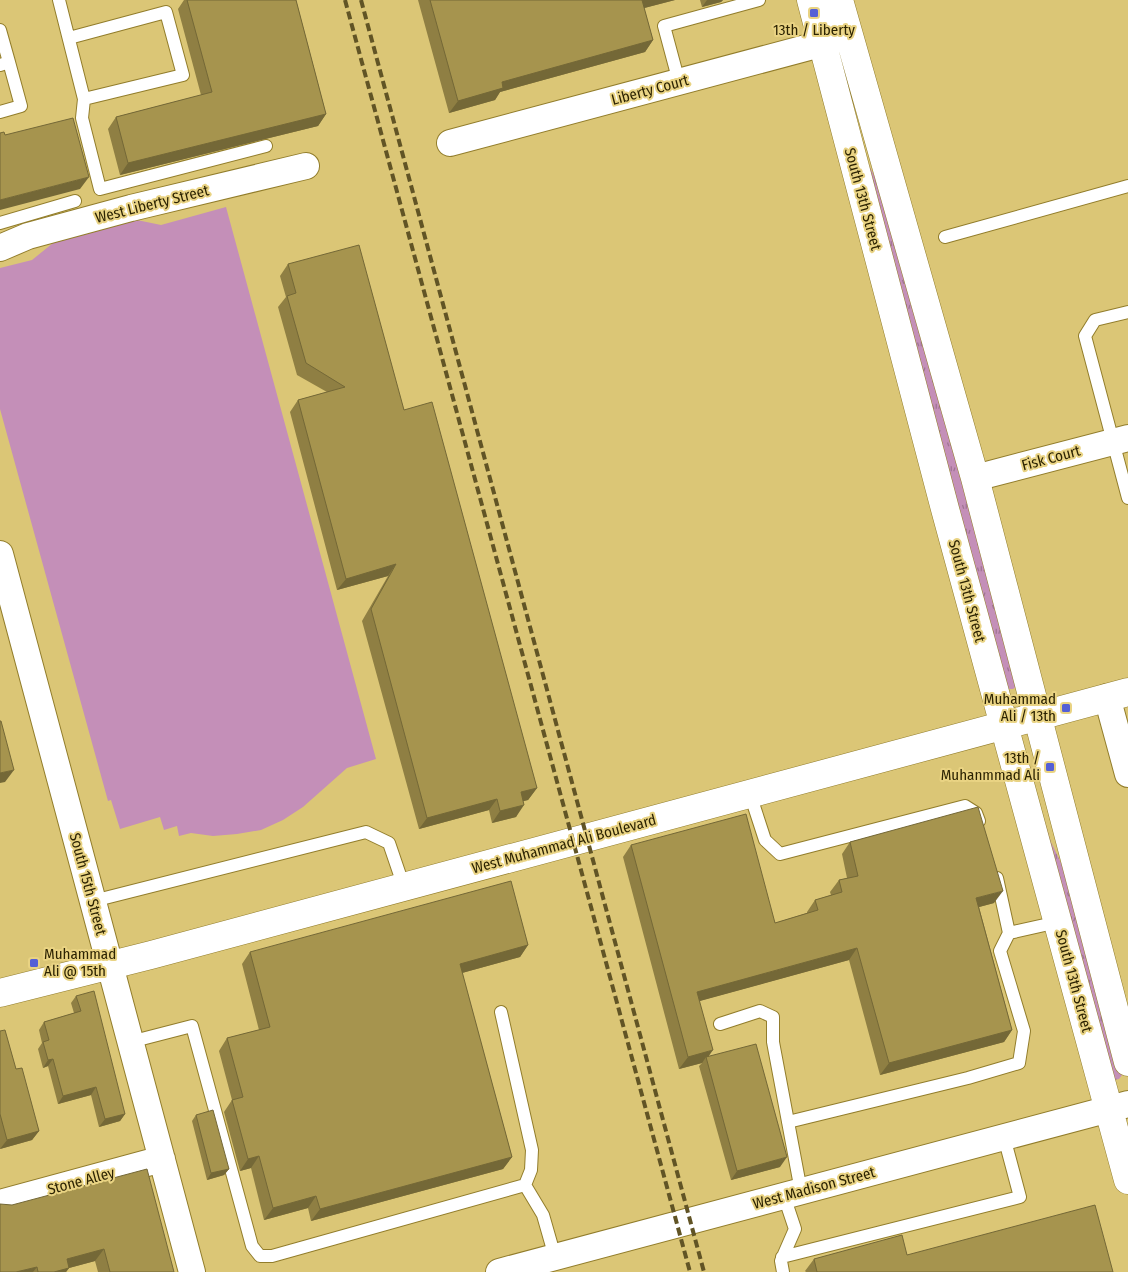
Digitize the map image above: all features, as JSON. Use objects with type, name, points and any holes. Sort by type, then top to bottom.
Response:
[{"type":"street","name":"South 13th Street","points":[[811,0],[1058,922],[1118,1106],[1128,1180]]},
{"type":"street","name":"South 13th Street","points":[[839,0],[975,478],[1128,1062]]},
{"type":"street","name":"Liberty Court","points":[[450,143],[849,36]]},
{"type":"street","name":"West Liberty Street","points":[[0,248],[28,236],[131,208],[306,166]]},
{"type":"street","name":"Fisk Court","points":[[975,478],[1121,440]]},
{"type":"street","name":"South 15th Street","points":[[2,570],[192,1272]]},
{"type":"street","name":"West Muhammad Ali Boulevard","points":[[0,993],[750,794],[1118,694]]},
{"type":"street","points":[[1118,694],[1128,774]]},
{"type":"street","name":"West Madison Street","points":[[499,1272],[1118,1106]]},
{"type":"street","name":"Stone Alley","points":[[0,1203],[162,1159]]},
{"type":"lane","points":[[59,0],[84,99],[82,118],[100,189],[266,146]]},
{"type":"lane","points":[[679,82],[664,26],[759,0]]},
{"type":"lane","points":[[69,38],[166,12],[183,74],[84,99]]},
{"type":"lane","points":[[0,30],[5,64],[21,106],[0,112]]},
{"type":"lane","points":[[945,236],[1128,186]]},
{"type":"lane","points":[[0,223],[75,200]]},
{"type":"lane","points":[[1128,312],[1095,320],[1084,336],[1121,440],[1128,498]]},
{"type":"lane","points":[[750,794],[765,840],[780,854],[966,806],[976,813],[982,831]]},
{"type":"lane","points":[[93,901],[366,832],[389,843],[404,886]]},
{"type":"lane","points":[[788,1122],[968,1078],[1019,1063],[1024,1032],[1000,951],[1009,933],[994,868]]},
{"type":"lane","points":[[1009,933],[1058,922]]},
{"type":"lane","points":[[720,1024],[760,1011],[772,1016],[773,1042],[788,1122],[795,1229],[782,1257],[783,1272]]},
{"type":"lane","points":[[501,1012],[532,1150],[531,1170],[525,1185]]},
{"type":"lane","points":[[130,1042],[192,1026],[252,1246],[260,1256],[272,1256],[525,1185]]},
{"type":"lane","points":[[782,1257],[1020,1196],[1004,1137]]},
{"type":"lane","points":[[525,1185],[543,1214],[555,1257]]},
{"type":"green space","points":[[840,70],[867,161],[887,202],[1017,686],[1013,689],[1007,689]]},
{"type":"green space","points":[[226,207],[376,759],[347,768],[303,807],[283,820],[261,830],[213,836],[191,833],[179,836],[177,826],[164,830],[160,817],[120,829],[111,800],[108,801],[0,409],[0,268],[32,260],[58,239],[132,219],[161,225]]},
{"type":"green space","points":[[1025,755],[1051,842],[1072,886],[1122,1075],[1119,1079],[1114,1080]]},
{"type":"building","points":[[187,0],[296,0],[326,114],[128,163],[116,117],[212,92]]},
{"type":"building","points":[[430,0],[642,0],[653,40],[502,82],[503,88],[458,101]]},
{"type":"building","points":[[73,118],[89,177],[0,200],[0,133],[4,132],[5,135]]},
{"type":"building","points":[[359,245],[404,410],[432,402],[537,788],[521,792],[524,805],[500,811],[497,799],[427,818],[371,609],[396,564],[346,579],[298,400],[345,387],[306,363],[287,296],[296,293],[288,264]]},
{"type":"building","points":[[0,721],[14,770],[0,773]]},
{"type":"building","points":[[978,807],[1003,891],[976,898],[1012,1030],[889,1063],[857,948],[697,992],[713,1050],[688,1057],[631,845],[746,814],[775,923],[818,910],[815,900],[842,892],[839,880],[858,876],[850,842]]},
{"type":"building","points":[[511,881],[528,945],[460,964],[512,1157],[320,1209],[316,1196],[273,1208],[259,1156],[248,1159],[232,1100],[243,1097],[227,1038],[270,1027],[250,952]]},
{"type":"building","points":[[94,991],[125,1114],[105,1119],[96,1087],[63,1096],[53,1059],[48,1060],[43,1042],[49,1040],[44,1022],[81,1011],[76,996]]},
{"type":"building","points":[[5,1030],[16,1069],[22,1068],[39,1131],[7,1140],[0,1114],[0,1031]]},
{"type":"building","points":[[756,1044],[787,1157],[737,1171],[706,1057]]},
{"type":"building","points":[[213,1110],[229,1169],[211,1173],[196,1115]]},
{"type":"building","points":[[147,1169],[174,1272],[110,1272],[104,1249],[67,1259],[69,1268],[54,1272],[38,1272],[37,1267],[16,1272],[0,1272],[0,1204],[12,1205]]},
{"type":"building","points":[[1095,1205],[1113,1272],[817,1272],[814,1259],[902,1235],[907,1255]]},
{"type":"railway","points":[[345,0],[690,1272]]},
{"type":"railway","points":[[361,0],[704,1272]]},
{"type":"place","name":"13th / Liberty","points":[[814,13]]},
{"type":"place","name":"Muhammad Ali / 13th","points":[[1066,708]]},
{"type":"place","name":"13th / Muhanmmad Ali","points":[[1050,767]]},
{"type":"place","name":"Muhammad Ali @ 15th","points":[[34,963]]}]
